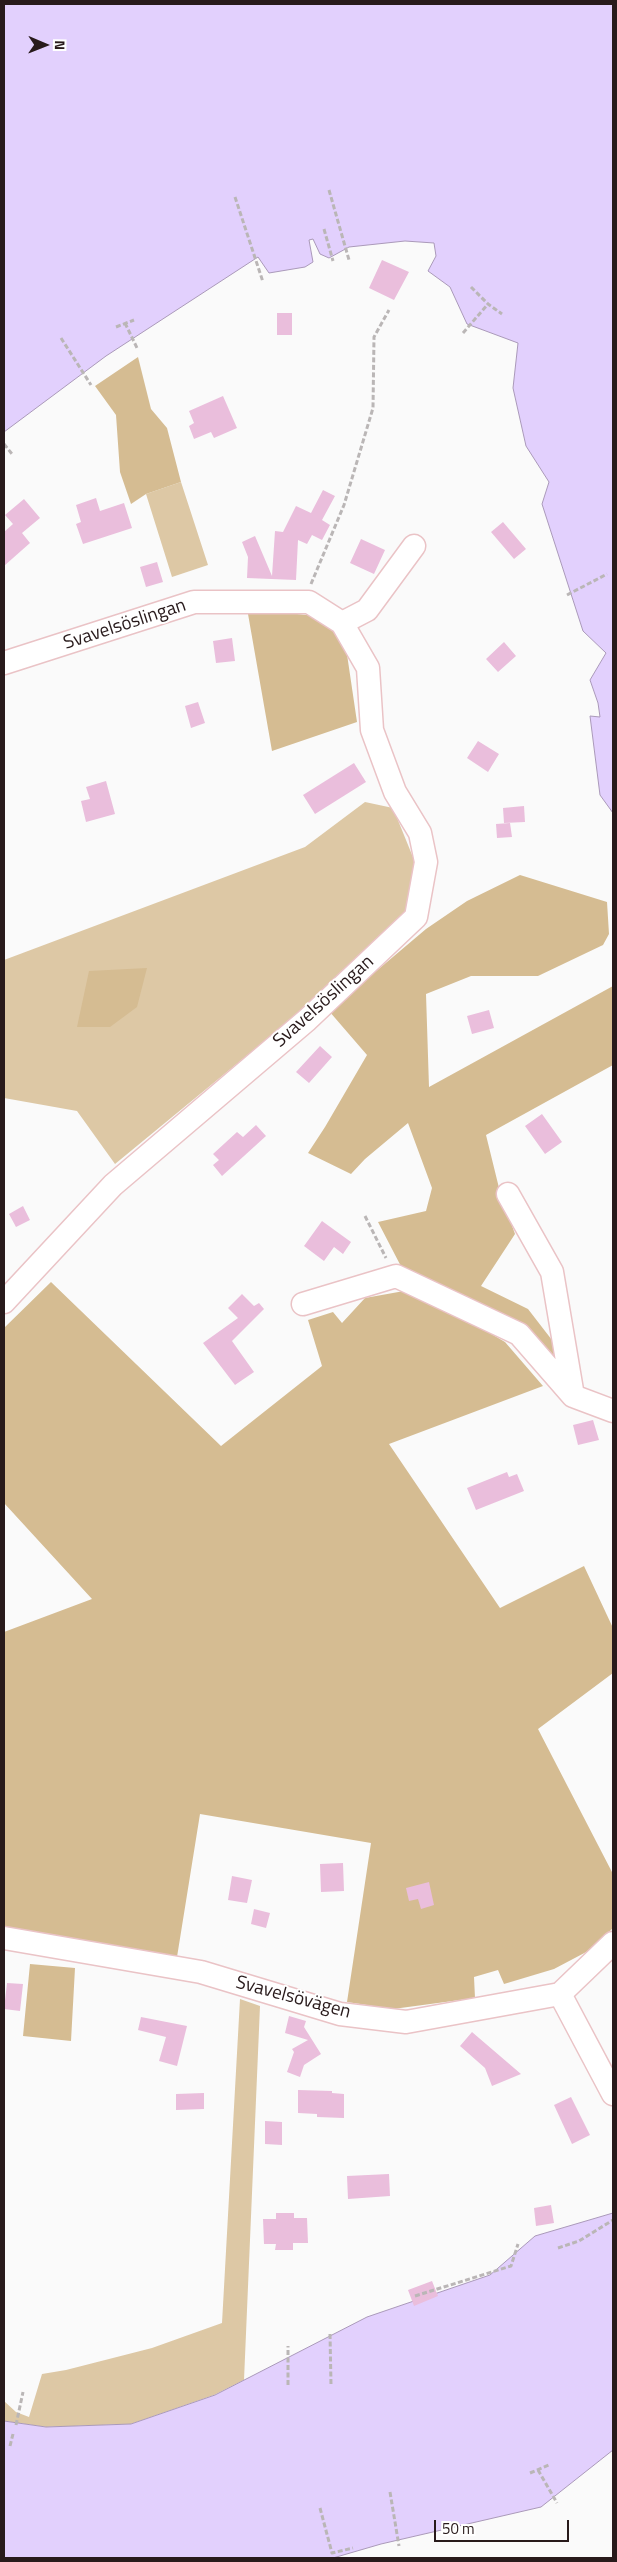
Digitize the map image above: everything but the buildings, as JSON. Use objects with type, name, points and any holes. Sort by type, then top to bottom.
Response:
[{"type":"street","points":[[342,623],[367,610],[414,546]]},
{"type":"street","name":"Svavelsöslingan","points":[[4,663],[194,602],[309,602],[342,623],[368,668],[372,730],[395,792],[420,833],[426,862],[416,917],[307,1020],[113,1184],[4,1302]]},
{"type":"street","points":[[508,1194],[552,1272],[574,1396]]},
{"type":"street","points":[[303,1304],[396,1276],[518,1334],[574,1396],[613,1412]]},
{"type":"street","name":"Svavelsövägen","points":[[4,1938],[201,1972],[340,2014],[406,2022],[560,1994]]},
{"type":"street","points":[[613,1943],[560,1994],[613,2094]]},
{"type":"path","points":[[329,190],[349,260]]},
{"type":"path","points":[[235,197],[263,282]]},
{"type":"path","points":[[324,229],[333,261]]},
{"type":"path","points":[[472,287],[488,304],[502,314]]},
{"type":"path","points":[[463,333],[488,304]]},
{"type":"path","points":[[309,602],[310,586],[344,504],[373,408],[374,337],[389,310]]},
{"type":"path","points":[[116,327],[134,320]]},
{"type":"path","points":[[125,323],[138,350]]},
{"type":"path","points":[[61,338],[91,385]]},
{"type":"path","points":[[4,444],[12,454]]},
{"type":"path","points":[[567,595],[607,574]]},
{"type":"path","points":[[365,1216],[396,1276]]},
{"type":"path","points":[[558,2248],[579,2241],[613,2220]]},
{"type":"path","points":[[414,2296],[511,2266],[518,2244]]},
{"type":"path","points":[[330,2334],[331,2385]]},
{"type":"path","points":[[288,2346],[288,2385]]},
{"type":"path","points":[[16,2425],[23,2392]]},
{"type":"path","points":[[10,2446],[13,2434]]},
{"type":"path","points":[[530,2474],[549,2465]]},
{"type":"path","points":[[538,2470],[556,2503]]},
{"type":"path","points":[[390,2492],[399,2546]]},
{"type":"path","points":[[320,2508],[332,2553],[353,2548]]},
{"type":"shaded area","points":[[4,4],[613,4],[613,813],[600,795],[590,716],[600,717],[598,703],[590,680],[606,653],[583,631],[542,504],[549,482],[526,446],[513,388],[518,343],[467,324],[450,287],[428,271],[436,256],[434,243],[405,241],[349,247],[329,258],[320,254],[313,239],[309,240],[313,262],[305,267],[269,273],[258,257],[106,356],[4,432]]},
{"type":"shaded area","points":[[138,357],[151,409],[167,428],[181,482],[146,494],[131,504],[120,472],[116,415],[95,386]]},
{"type":"shaded area","points":[[181,482],[208,565],[172,577],[146,494]]},
{"type":"shaded area","points":[[287,613],[317,616],[344,634],[357,722],[272,751],[248,614]]},
{"type":"shaded area","points":[[365,802],[393,808],[419,872],[410,907],[374,951],[115,1164],[77,1111],[4,1098],[4,960],[305,847]]},
{"type":"shaded area","points":[[520,875],[607,902],[609,934],[603,945],[538,976],[471,976],[426,994],[429,1087],[613,986],[613,1065],[486,1135],[500,1192],[515,1234],[481,1286],[528,1309],[562,1353],[561,1372],[406,1276],[378,1222],[426,1211],[432,1188],[408,1123],[365,1159],[351,1174],[308,1153],[367,1055],[329,1011],[426,929],[467,901]]},
{"type":"shaded area","points":[[147,968],[137,1007],[110,1027],[77,1027],[89,971]]},
{"type":"shaded area","points":[[51,1282],[221,1446],[322,1366],[308,1320],[333,1312],[342,1323],[365,1298],[404,1291],[449,1309],[505,1342],[543,1386],[389,1444],[500,1608],[584,1566],[613,1628],[613,1673],[538,1729],[613,1874],[613,1928],[590,1950],[554,1969],[504,1984],[498,1970],[474,1977],[475,1998],[393,2009],[347,2002],[371,1843],[200,1814],[177,1957],[4,1928],[4,1632],[92,1599],[4,1503],[4,1328]]},
{"type":"shaded area","points":[[30,1964],[75,1968],[71,2041],[23,2036]]},
{"type":"shaded area","points":[[240,1999],[260,2006],[244,2380],[214,2395],[131,2424],[46,2427],[4,2421],[4,2401],[16,2412],[29,2417],[42,2374],[66,2370],[152,2348],[222,2323]]},
{"type":"shaded area","points":[[613,2213],[613,2450],[541,2507],[381,2544],[333,2558],[4,2558],[4,2421],[46,2427],[131,2424],[215,2395],[367,2317],[490,2275],[535,2236]]}]
